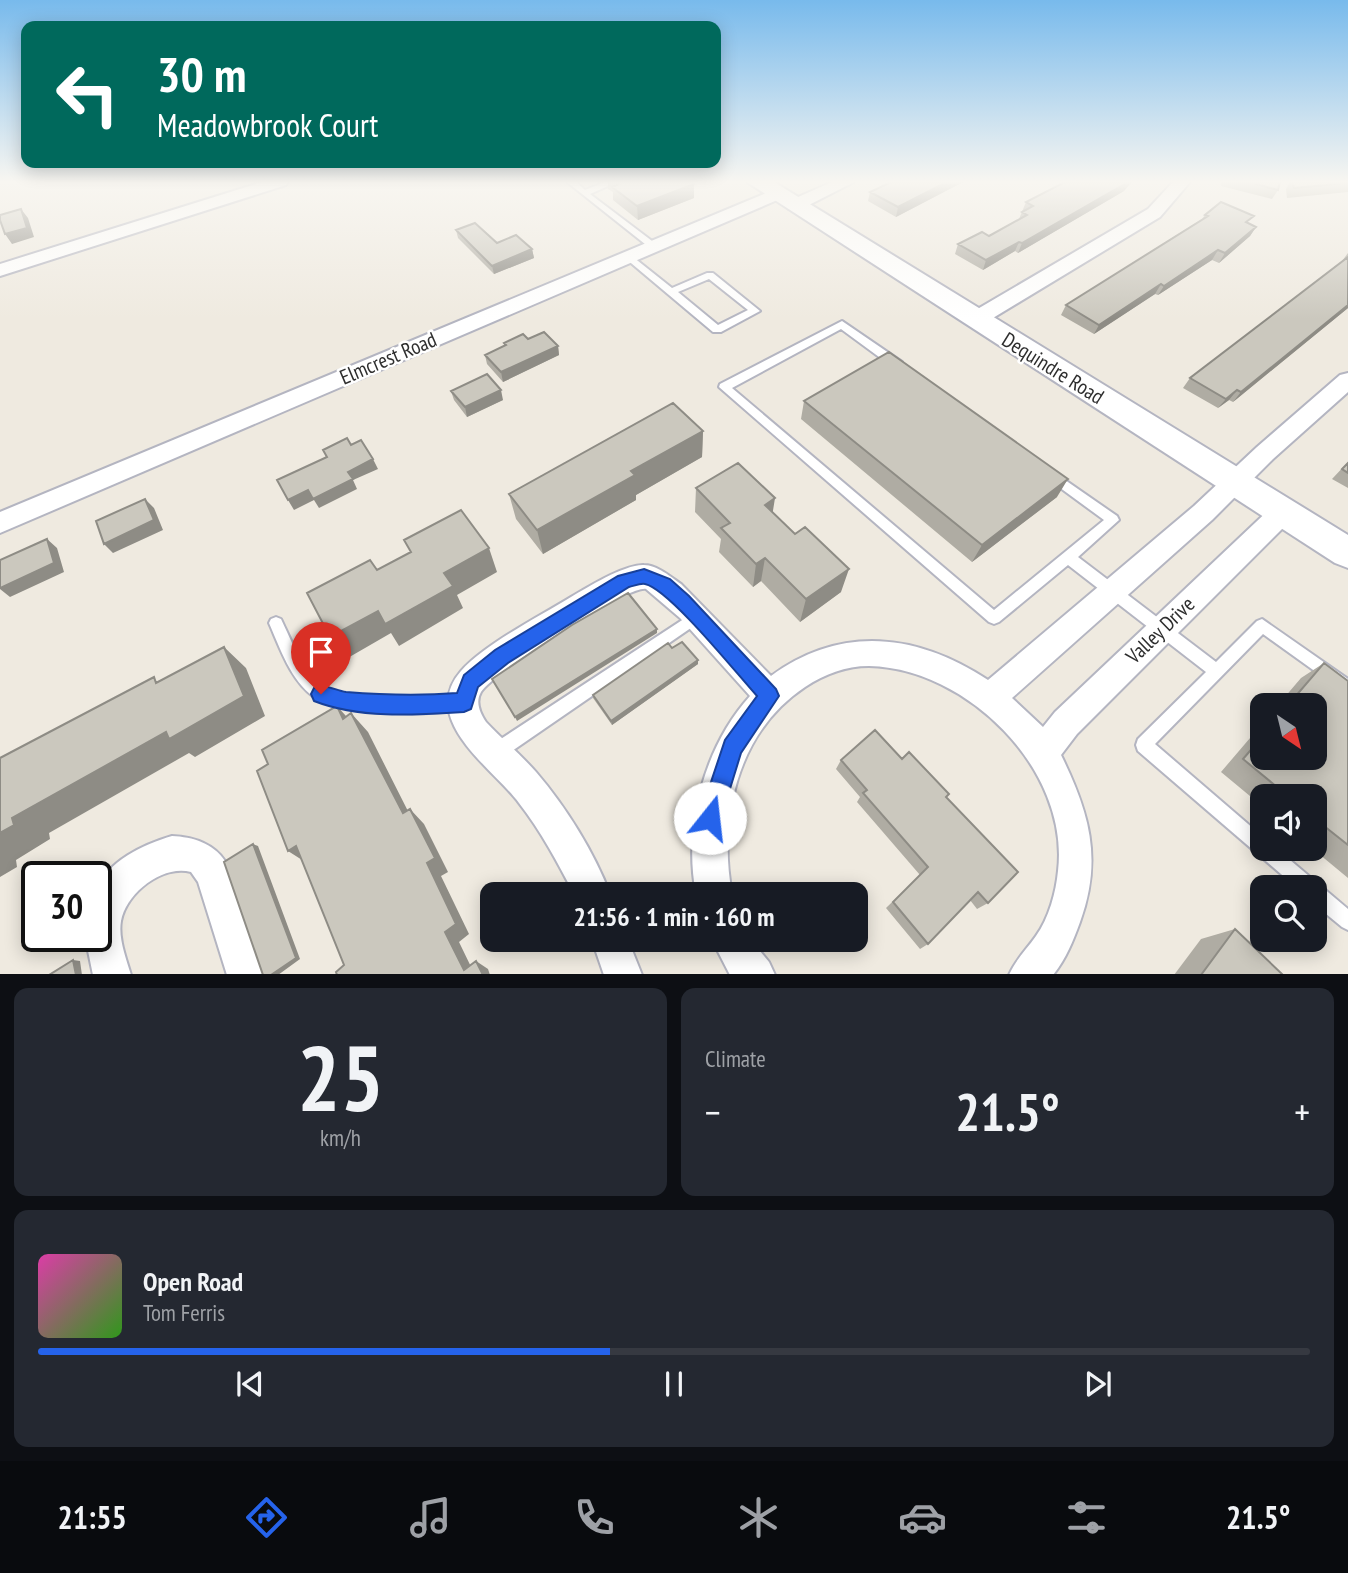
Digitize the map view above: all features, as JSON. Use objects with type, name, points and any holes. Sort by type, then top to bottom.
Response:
[{"type":"main road","name":"Dequindre Road","points":[[830,227],[1348,553]]},
{"type":"street","points":[[0,270],[135,227]]},
{"type":"street","name":"Elmcrest Road","points":[[0,523],[697,227]]},
{"type":"street","points":[[976,319],[1130,227]]},
{"type":"street","points":[[989,698],[1114,592],[1348,380]]},
{"type":"street","name":"Valley Drive","points":[[1042,753],[1066,723],[1283,512]]},
{"type":"street","points":[[586,882],[556,826],[528,787],[473,728],[465,715],[464,702],[470,681],[483,669],[624,581],[644,576],[664,585],[769,696]]},
{"type":"street","points":[[713,882],[709,841],[715,798],[732,747],[769,696],[798,674],[826,660],[854,654],[890,652],[954,674],[989,698],[1017,722],[1042,753],[1068,813],[1076,866],[1065,912],[1054,942],[1029,974]]},
{"type":"street","points":[[112,974],[103,940],[103,920],[111,900],[126,880],[141,867],[165,855],[185,853],[203,860],[213,873],[246,974]]},
{"type":"street","points":[[614,952],[623,974]]},
{"type":"lane","points":[[629,227],[653,246]]},
{"type":"lane","points":[[628,256],[717,330],[755,311],[710,275],[672,291]]},
{"type":"lane","points":[[910,373],[842,324],[724,387],[994,618],[1113,520],[1045,471]]},
{"type":"lane","points":[[1068,557],[1216,671]]},
{"type":"lane","points":[[496,752],[696,617]]},
{"type":"lane","points":[[276,623],[298,669],[321,694],[342,701],[411,706],[464,702]]},
{"type":"lane","points":[[1250,837],[1144,746],[1262,625],[1348,688]]},
{"type":"lane","points":[[1278,861],[1295,875]]},
{"type":"lane","points":[[1327,903],[1348,921]]},
{"type":"building","points":[[3,227],[27,228],[5,234]]},
{"type":"building","points":[[480,227],[497,243],[516,235],[532,249],[492,266],[456,230]]},
{"type":"building","points":[[1004,227],[1049,227],[986,260],[958,244],[982,232],[989,236]]},
{"type":"building","points":[[1190,227],[1255,227],[1225,253],[1218,250],[1099,325],[1066,305]]},
{"type":"building","points":[[1348,257],[1348,305],[1241,392],[1237,390],[1226,399],[1190,378]]},
{"type":"building","points":[[544,332],[558,346],[501,372],[485,355],[523,334],[528,339]]},
{"type":"building","points":[[889,352],[1068,479],[982,545],[804,401]]},
{"type":"building","points":[[487,374],[501,390],[465,407],[451,391]]},
{"type":"building","points":[[673,403],[703,431],[631,471],[635,475],[537,530],[509,494]]},
{"type":"building","points":[[347,438],[351,445],[361,440],[373,459],[348,472],[353,479],[313,499],[308,490],[288,500],[277,480],[327,457],[323,450]]},
{"type":"building","points":[[738,463],[775,498],[765,505],[795,534],[805,527],[849,569],[806,599],[765,558],[756,564],[721,528],[730,523],[696,488]]},
{"type":"building","points":[[145,499],[154,520],[104,544],[96,521]]},
{"type":"building","points":[[461,510],[489,548],[444,573],[453,586],[385,624],[378,611],[330,637],[307,593],[370,560],[377,570],[411,552],[404,540]]},
{"type":"building","points":[[47,539],[54,563],[0,588],[0,560]]},
{"type":"building","points":[[628,593],[657,629],[515,717],[492,679],[572,625]]},
{"type":"building","points":[[682,642],[698,660],[611,721],[593,695],[668,643],[672,648]]},
{"type":"building","points":[[224,647],[244,696],[169,739],[166,732],[12,818],[14,825],[0,833],[0,758],[154,677],[156,683]]},
{"type":"building","points":[[1324,663],[1348,681],[1348,845],[1327,828],[1327,784],[1273,784],[1256,770],[1327,770],[1327,693],[1298,693]]},
{"type":"building","points":[[337,706],[343,719],[351,713],[403,813],[410,809],[435,858],[427,863],[456,924],[445,932],[464,970],[476,961],[482,974],[337,974],[344,965],[296,846],[288,851],[257,771],[268,764],[262,750]]},
{"type":"building","points":[[875,730],[902,759],[909,752],[949,794],[946,797],[1018,872],[988,903],[978,892],[928,944],[893,902],[928,867],[863,793],[867,790],[841,760]]},
{"type":"building","points":[[1250,751],[1250,765],[1243,759]]},
{"type":"building","points":[[253,844],[296,958],[272,974],[263,974],[224,862]]},
{"type":"building","points":[[1235,929],[1250,943],[1250,952],[1259,952],[1282,974],[1202,974]]},
{"type":"building","points":[[73,960],[76,974],[51,974]]},
{"type":"route","points":[[321,694],[342,701],[411,706],[464,702],[470,681],[501,656],[624,581],[644,576],[664,585],[682,602],[769,696],[732,747],[710,818]]}]
